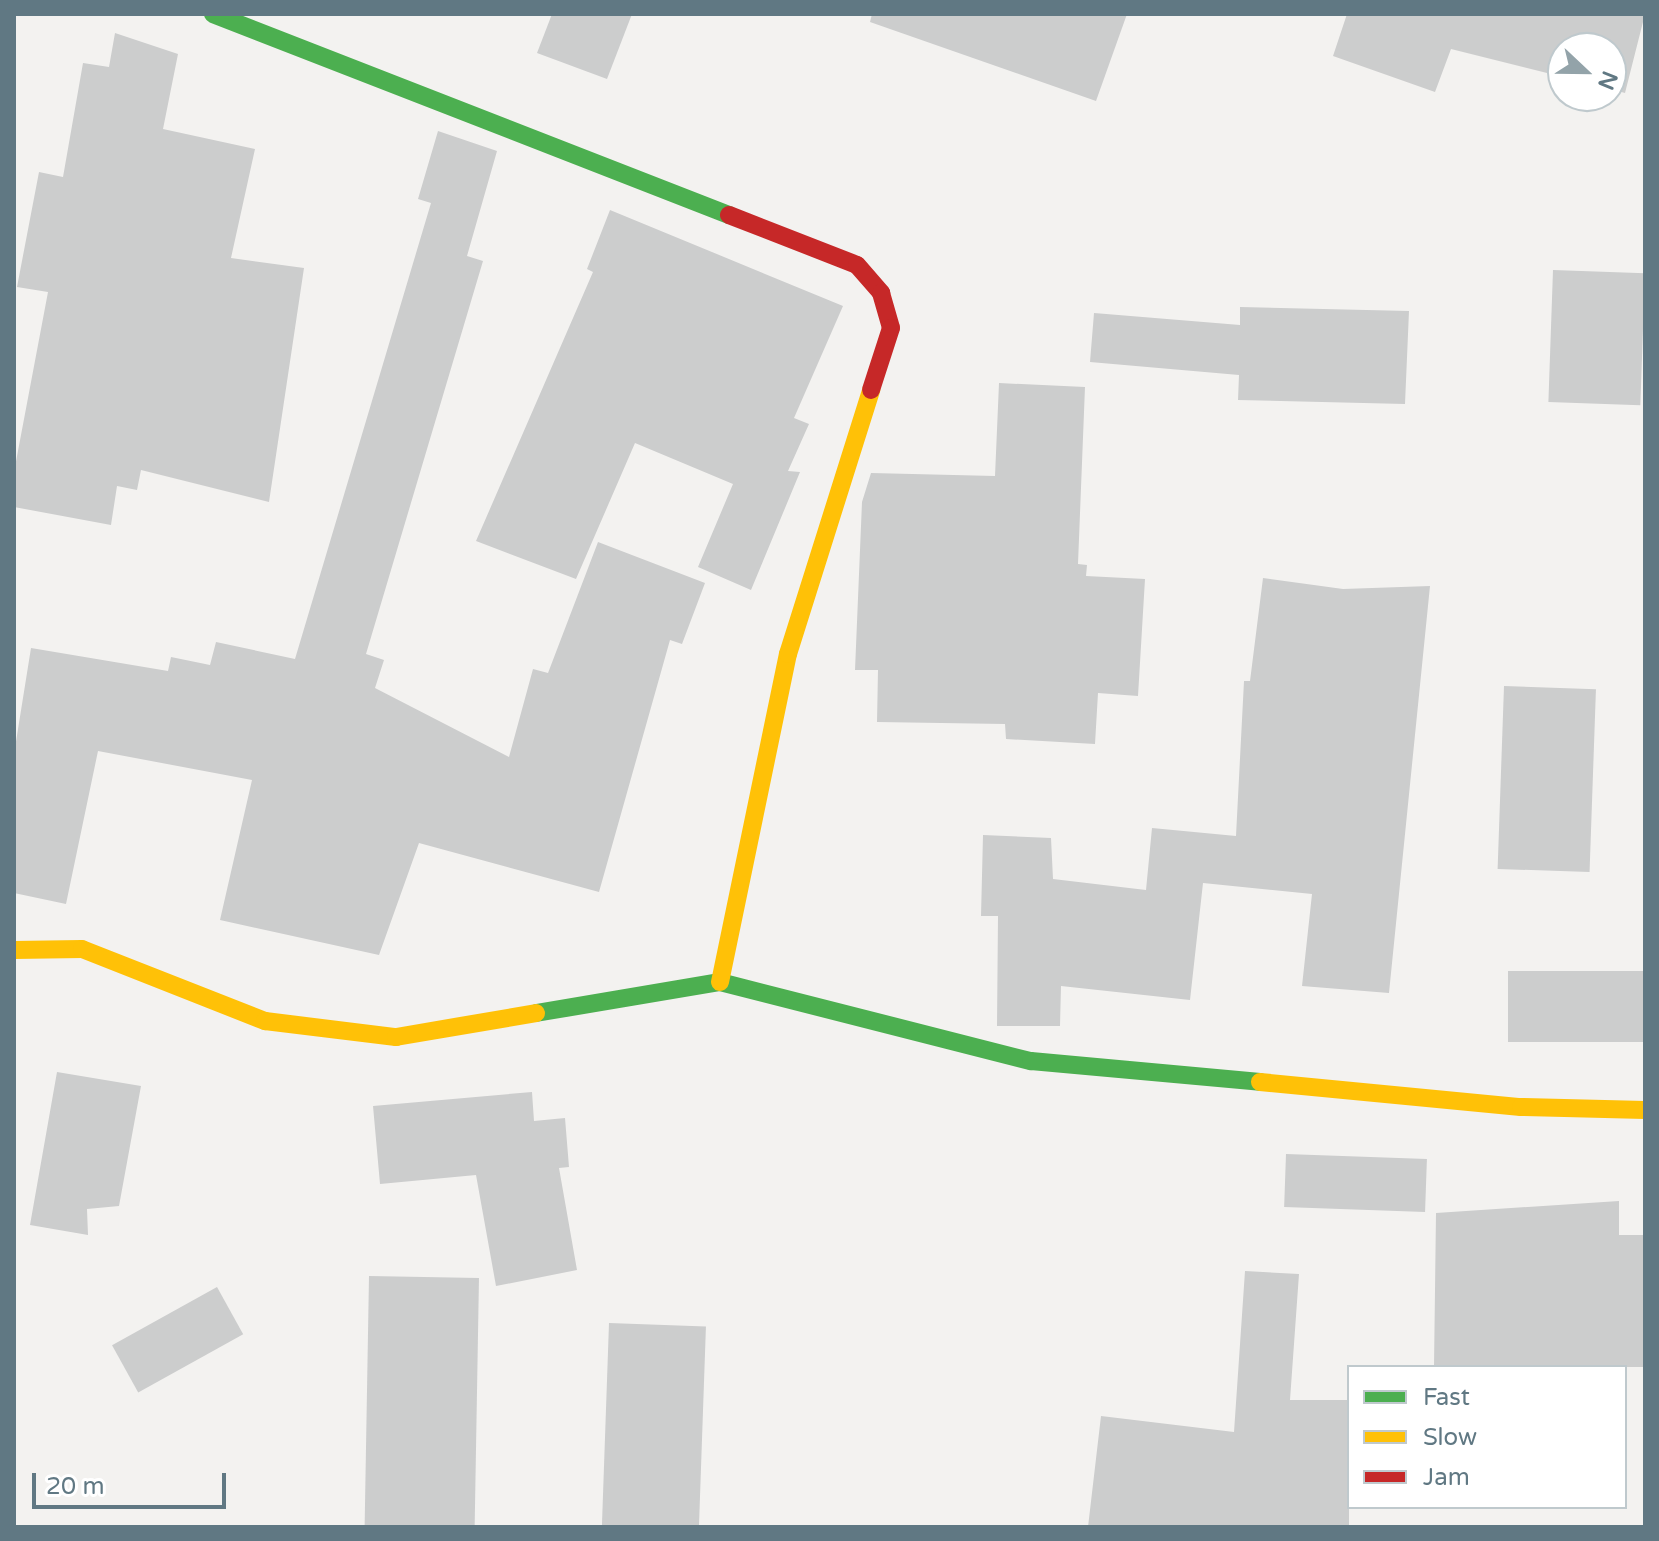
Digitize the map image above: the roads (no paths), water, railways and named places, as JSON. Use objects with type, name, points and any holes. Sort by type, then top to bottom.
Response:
[{"type":"street","points":[[213,14],[857,265],[881,293],[891,328],[788,654],[720,982]]},
{"type":"street","points":[[14,950],[82,949],[265,1021],[396,1037],[720,982],[1031,1061],[1521,1107],[1645,1110]]}]
